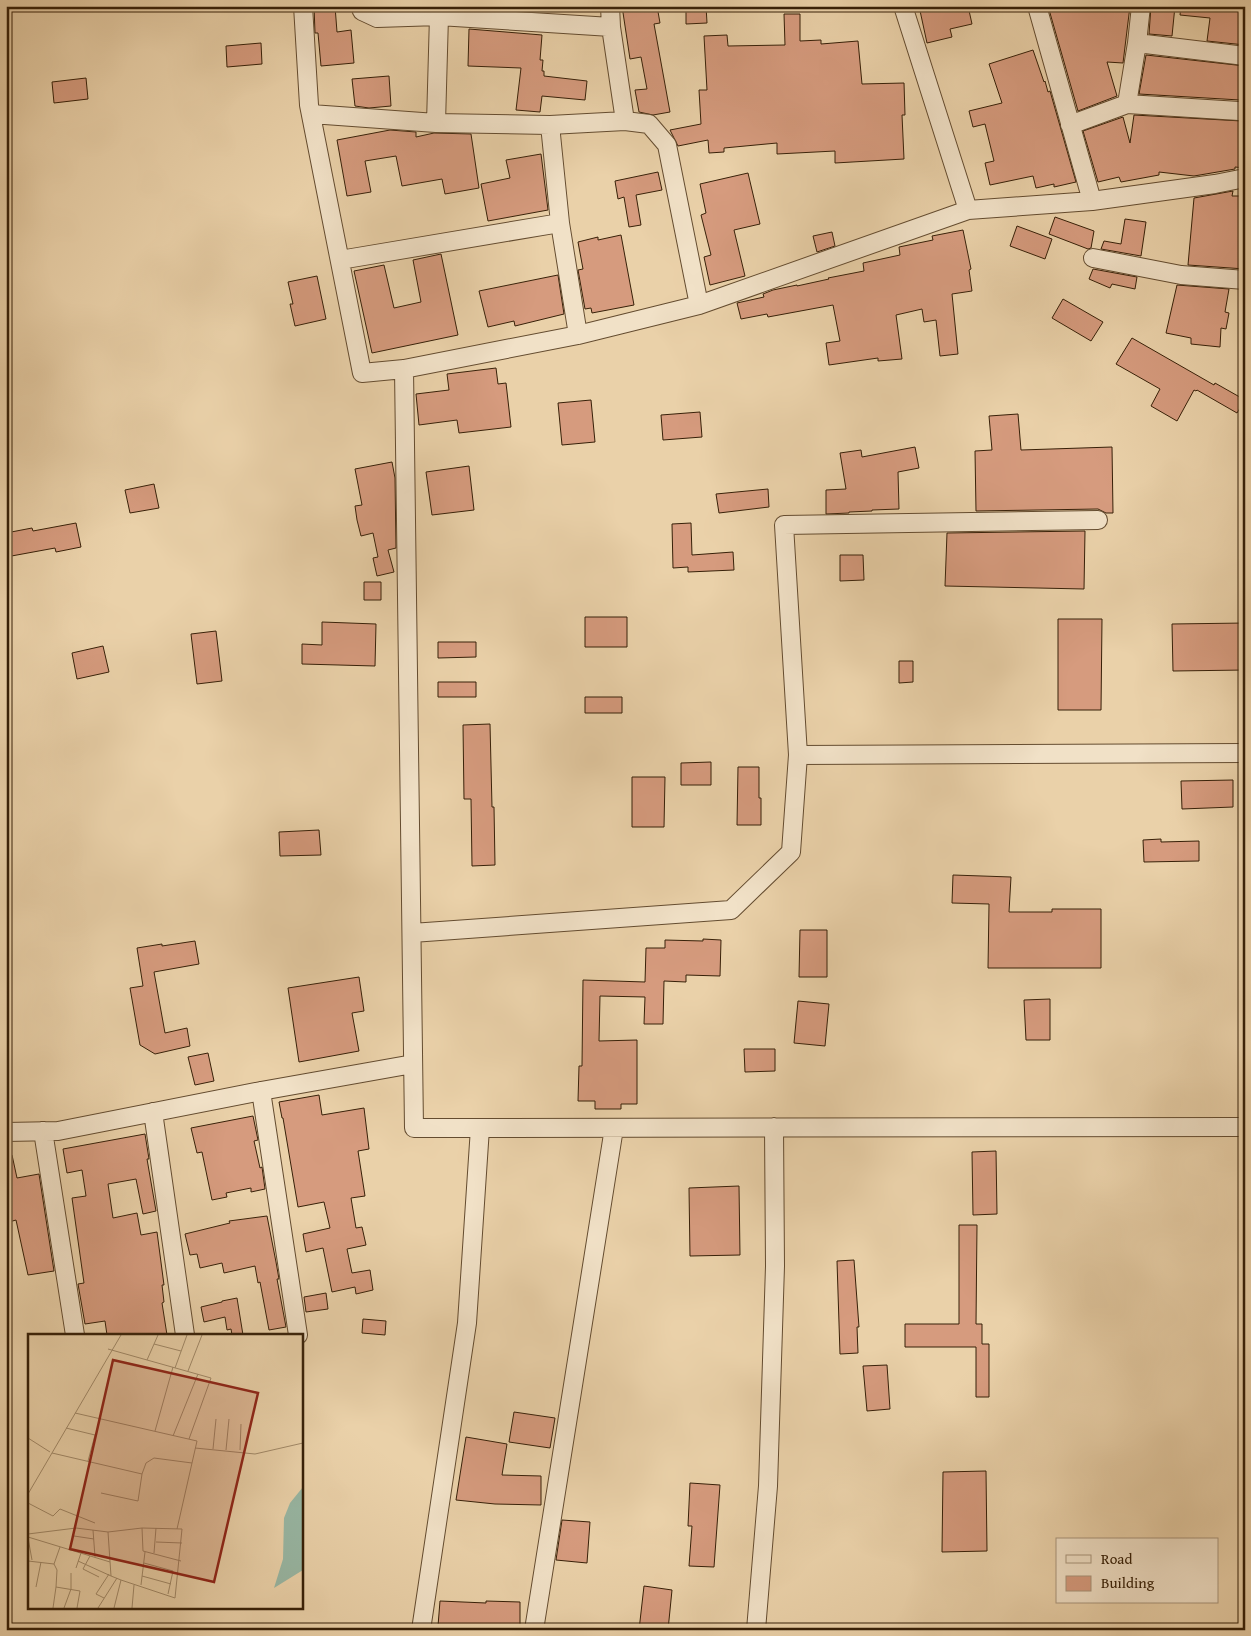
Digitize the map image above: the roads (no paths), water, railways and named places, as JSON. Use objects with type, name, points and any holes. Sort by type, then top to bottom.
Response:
[{"type":"street","points":[[303,6],[309,104],[362,373],[404,369],[578,335],[699,305],[968,210],[1092,201],[1245,178]]},
{"type":"street","points":[[360,6],[362,11],[377,18],[439,16],[611,27]]},
{"type":"street","points":[[610,6],[611,27],[624,121]]},
{"type":"street","points":[[904,6],[968,210]]},
{"type":"street","points":[[1037,6],[1092,201]]},
{"type":"street","points":[[1127,104],[1137,43],[1140,6]]},
{"type":"street","points":[[436,123],[439,16]]},
{"type":"street","points":[[1137,43],[1245,56]]},
{"type":"street","points":[[1070,125],[1127,104],[1238,111]]},
{"type":"street","points":[[311,114],[436,123],[550,125],[624,121],[649,124],[667,145],[699,305]]},
{"type":"street","points":[[550,125],[560,223],[578,335]]},
{"type":"street","points":[[340,260],[560,223]]},
{"type":"street","points":[[1093,258],[1181,275],[1245,280]]},
{"type":"street","points":[[404,369],[414,1128],[1245,1128]]},
{"type":"street","points":[[412,934],[731,910],[791,852],[798,756],[784,525],[1098,520]]},
{"type":"street","points":[[798,756],[1245,754]]},
{"type":"street","points":[[6,1132],[58,1131],[261,1091],[414,1064]]},
{"type":"street","points":[[261,1091],[298,1334]]},
{"type":"street","points":[[153,1112],[185,1334]]},
{"type":"street","points":[[756,1630],[769,1467],[775,1266],[774,1127]]},
{"type":"street","points":[[422,1630],[467,1323],[480,1128]]},
{"type":"street","points":[[534,1630],[614,1128]]},
{"type":"street","points":[[43,1131],[75,1334]]}]
